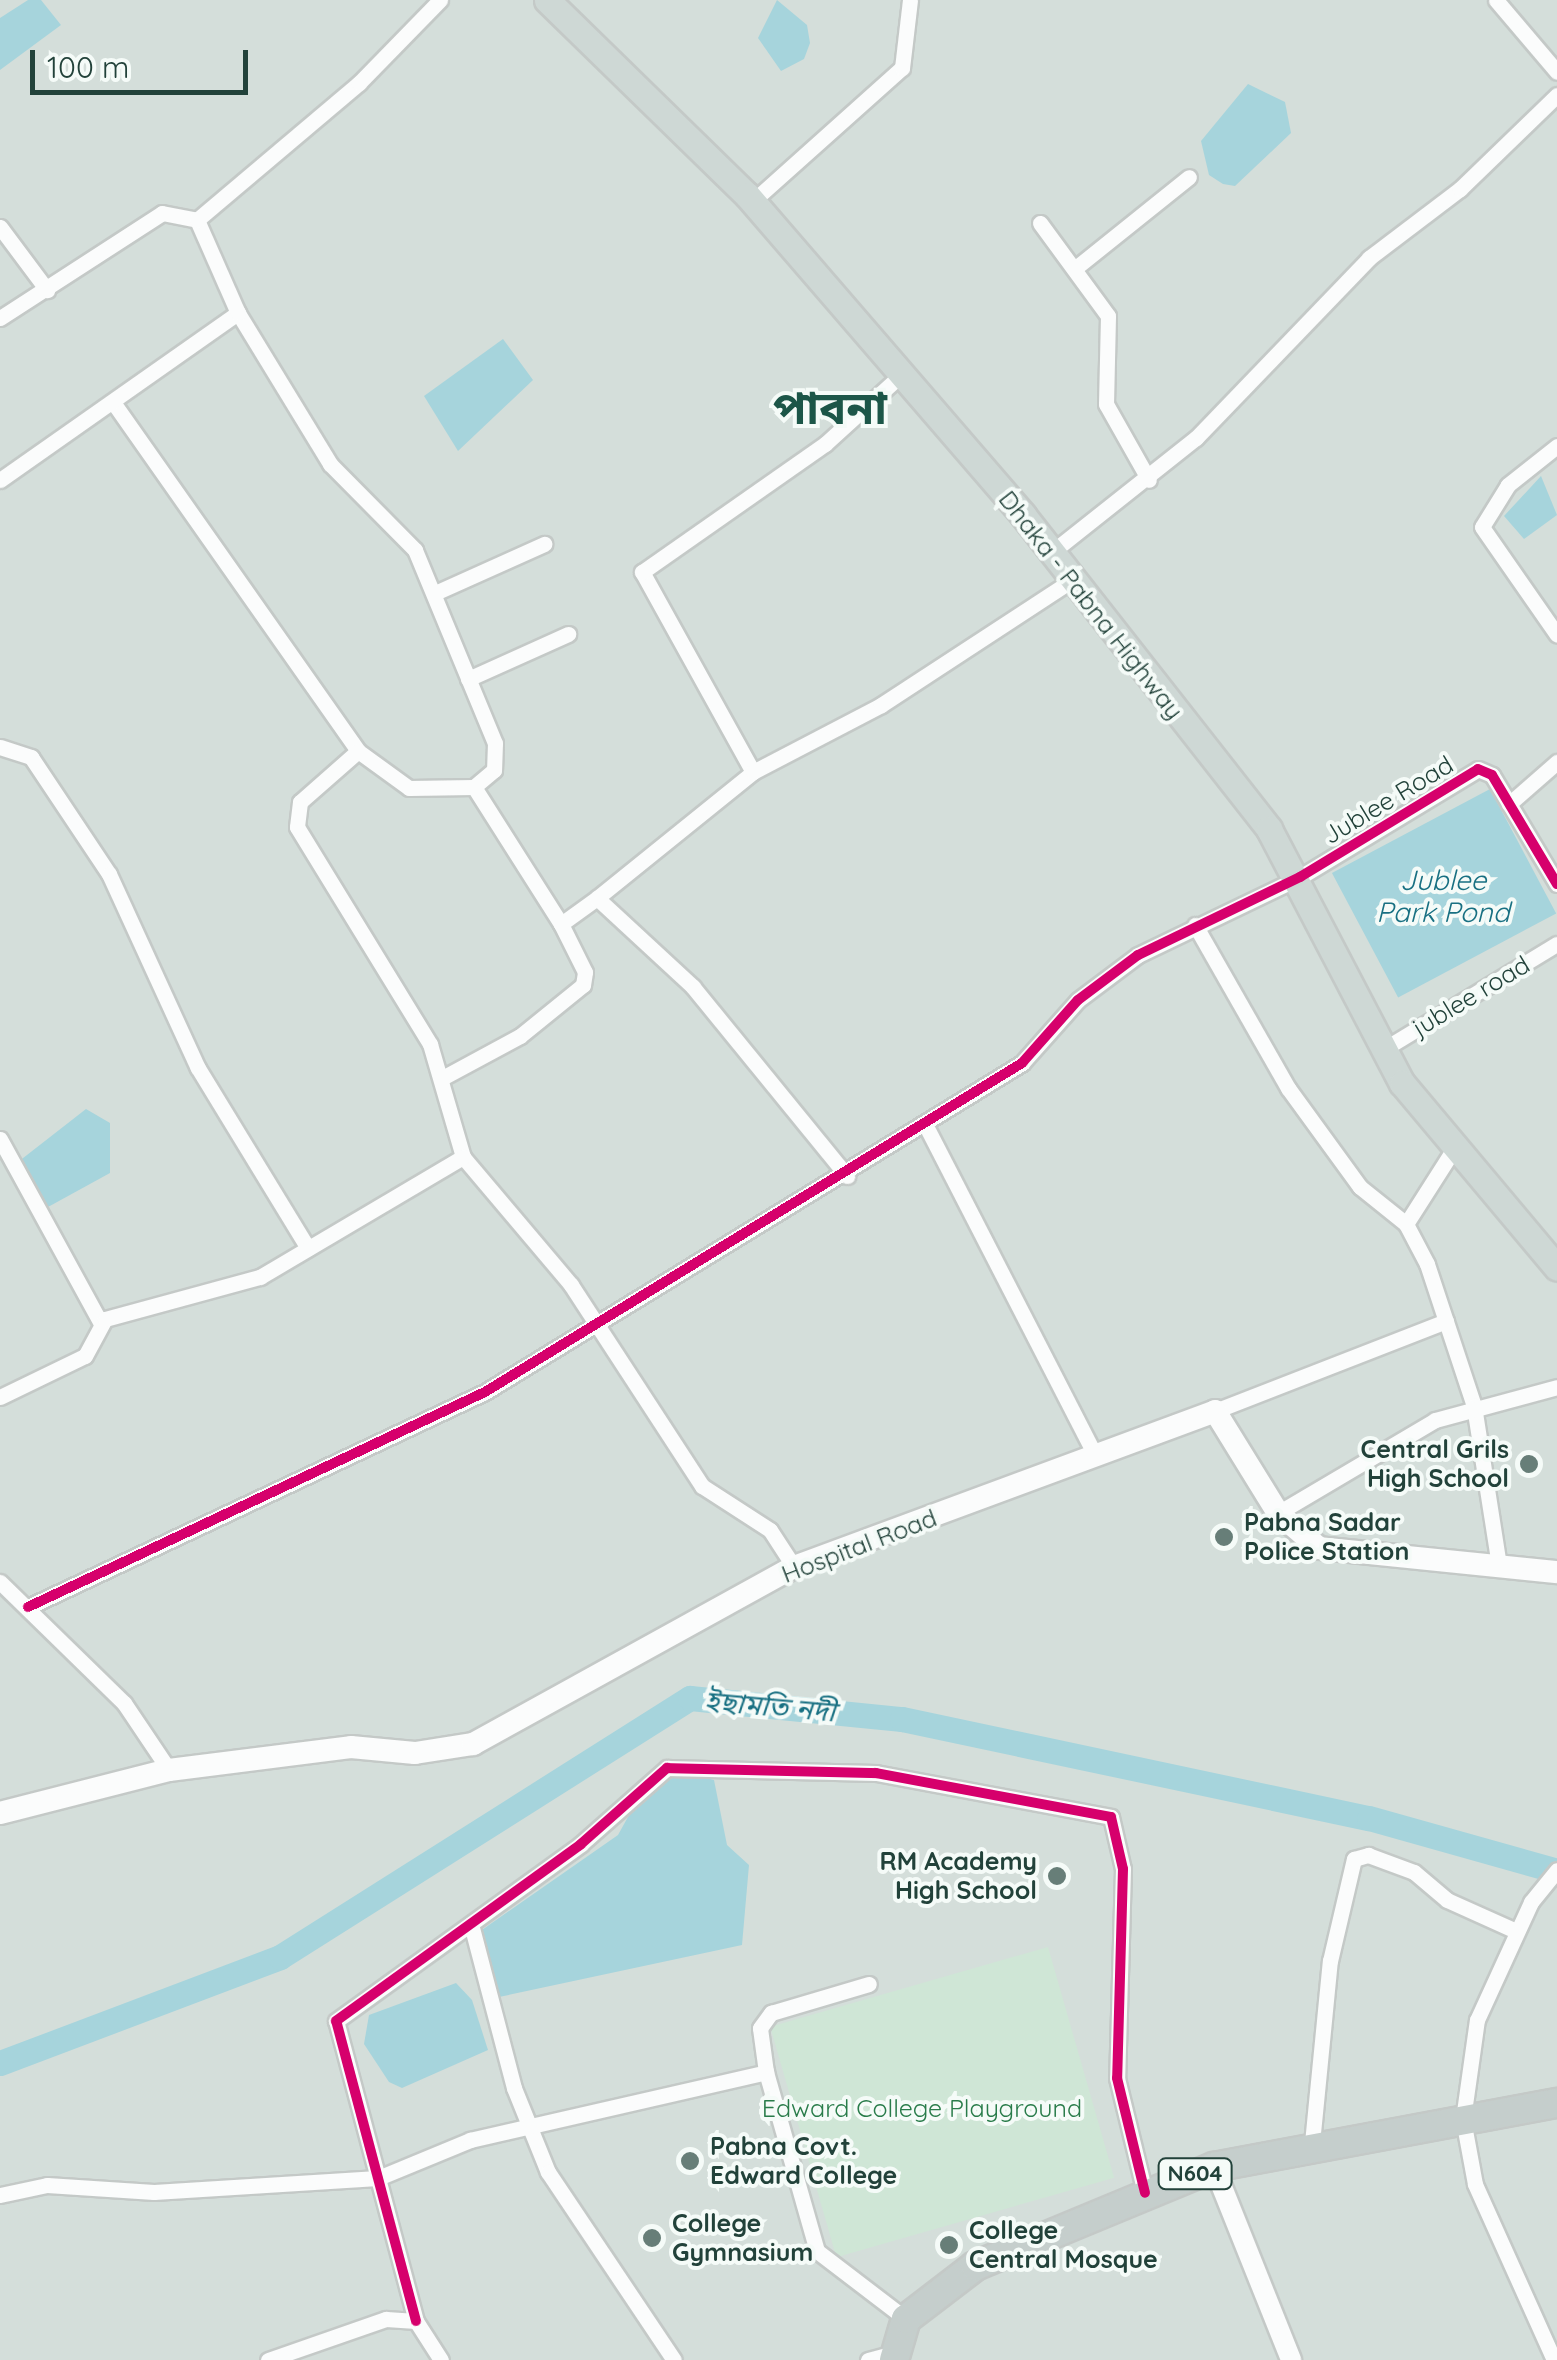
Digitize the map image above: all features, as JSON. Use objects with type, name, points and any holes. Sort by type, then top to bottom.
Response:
[{"type":"highway","name":"N604","points":[[906,2319],[975,2266],[1214,2166],[1312,2143],[1557,2103]]},
{"type":"highway","points":[[885,2358],[906,2319]]},
{"type":"main road","name":"Dhaka - Pabna Highway","points":[[547,0],[752,201],[1052,552],[1069,582],[1300,877],[1384,1049],[1557,1268]]},
{"type":"main road","name":"Hospital Road","points":[[0,1813],[169,1770],[351,1747],[416,1753],[473,1744],[794,1567],[1216,1411]]},
{"type":"main road","points":[[1216,1411],[1278,1513],[1319,1548],[1557,1572]]},
{"type":"street","points":[[197,220],[360,83],[440,0]]},
{"type":"street","points":[[752,201],[902,68],[910,0]]},
{"type":"street","points":[[1496,0],[1557,72]]},
{"type":"street","points":[[1052,552],[1149,480],[1369,258],[1460,190],[1557,95]]},
{"type":"street","points":[[1078,266],[1189,177]]},
{"type":"street","points":[[0,318],[162,213],[197,220]]},
{"type":"street","points":[[115,405],[358,751],[410,788],[474,787],[498,761],[435,593],[404,534],[330,464],[238,312],[197,220]]},
{"type":"street","points":[[1040,223],[1078,266],[1108,316],[1106,404],[1149,480]]},
{"type":"street","points":[[0,226],[48,290]]},
{"type":"street","points":[[0,480],[115,405],[238,312]]},
{"type":"street","points":[[753,772],[642,572],[824,444],[902,374]]},
{"type":"street","points":[[1557,446],[1508,485],[1482,527],[1557,635]]},
{"type":"street","points":[[435,593],[544,544]]},
{"type":"street","points":[[561,924],[753,772],[881,705],[1069,582]]},
{"type":"street","points":[[468,679],[568,634]]},
{"type":"street","points":[[0,747],[31,757],[109,874],[198,1068],[308,1248]]},
{"type":"street","points":[[358,751],[300,802],[297,826],[444,1077],[464,1157],[595,1318],[702,1486],[770,1530],[794,1567]]},
{"type":"street","points":[[1509,804],[1557,762]]},
{"type":"street","name":"Jublee Road","points":[[1300,877],[1478,769],[1509,804],[1557,884]]},
{"type":"street","points":[[444,1077],[520,1036],[582,985],[561,924],[474,787]]},
{"type":"street","points":[[28,1607],[485,1392],[595,1318],[847,1176],[926,1126],[1022,1062],[1078,1000],[1195,924],[1300,877]]},
{"type":"street","points":[[597,898],[693,986],[847,1176]]},
{"type":"street","points":[[1195,924],[1311,1121],[1360,1187],[1406,1224],[1446,1321],[1474,1406],[1498,1566]]},
{"type":"street","name":"jublee road","points":[[1384,1049],[1557,944]]},
{"type":"street","points":[[926,1126],[1094,1453]]},
{"type":"street","points":[[0,1138],[100,1322]]},
{"type":"street","points":[[1406,1224],[1457,1144]]},
{"type":"street","points":[[100,1322],[260,1277],[464,1157]]},
{"type":"street","points":[[1216,1411],[1446,1321]]},
{"type":"street","points":[[0,1397],[85,1356],[100,1322]]},
{"type":"street","points":[[1278,1513],[1382,1445],[1474,1406],[1557,1387]]},
{"type":"street","points":[[0,1582],[124,1703],[169,1770]]},
{"type":"street","points":[[441,2360],[416,2321],[336,2021],[471,1924],[667,1768],[876,1772],[1111,1817],[1122,1869],[1117,2078],[1145,2193]]},
{"type":"street","points":[[1312,2143],[1330,1961],[1354,1860],[1368,1855],[1414,1872],[1447,1900],[1516,1931]]},
{"type":"street","points":[[1554,2360],[1475,2184],[1463,2119],[1477,2020],[1531,1902],[1557,1870]]},
{"type":"street","points":[[471,1924],[532,2130],[592,2249],[674,2360]]},
{"type":"street","points":[[869,1984],[771,2013],[760,2028],[766,2072],[818,2251],[906,2319]]},
{"type":"street","points":[[0,2196],[48,2185],[154,2192],[378,2178],[470,2140],[532,2130],[766,2072]]},
{"type":"street","points":[[1214,2166],[1291,2360]]},
{"type":"street","points":[[274,2359],[357,2324],[416,2321]]},
{"type":"shaded area","points":[[0,0],[1557,0],[1557,2360],[0,2360]]},
{"type":"green space","name":"Edward College Playground","points":[[1048,1947],[1114,2178],[836,2257],[770,2027]]},
{"type":"water","points":[[28,0],[41,0],[61,25],[0,70],[0,18]]},
{"type":"water","points":[[777,0],[807,25],[810,43],[804,59],[781,71],[758,38]]},
{"type":"water","points":[[1248,84],[1285,102],[1291,133],[1235,186],[1223,184],[1209,175],[1201,141]]},
{"type":"water","points":[[503,339],[533,380],[458,451],[424,396]]},
{"type":"water","points":[[1541,476],[1557,515],[1524,539],[1504,516]]},
{"type":"water","name":"Jublee Park Pond","points":[[1490,789],[1556,913],[1398,998],[1332,873]]},
{"type":"water","points":[[86,1109],[110,1123],[110,1173],[48,1207],[18,1162]]},
{"type":"water","points":[[689,1772],[714,1780],[727,1845],[749,1865],[742,1945],[499,1997],[479,1932],[618,1835],[634,1806],[665,1780]]},
{"type":"water","points":[[456,1983],[472,2000],[488,2050],[402,2088],[389,2082],[364,2044],[369,2015]]},
{"type":"waterway","name":"ইছামতি নদী","points":[[0,2063],[280,1957],[690,1698],[902,1719],[1369,1818],[1557,1871]]},
{"type":"cycle path","points":[[28,1607],[485,1392],[1022,1063],[1078,1000],[1138,955],[1300,877],[1478,769],[1492,775],[1557,884]]},
{"type":"cycle path","points":[[416,2321],[336,2021],[581,1844],[667,1768],[876,1773],[1111,1817],[1123,1869],[1117,2078],[1145,2193]]},
{"type":"place","name":"Central Grils High School","points":[[1529,1464]]},
{"type":"place","name":"Pabna Sadar Police Station","points":[[1224,1537]]},
{"type":"place","name":"RM Academy High School","points":[[1057,1876]]},
{"type":"place","name":"Pabna Covt. Edward College","points":[[690,2161]]},
{"type":"place","name":"College Gymnasium","points":[[652,2238]]},
{"type":"place","name":"College Central Mosque","points":[[949,2245]]},
{"type":"district","name":"পাবনা","points":[[830,408]]}]
